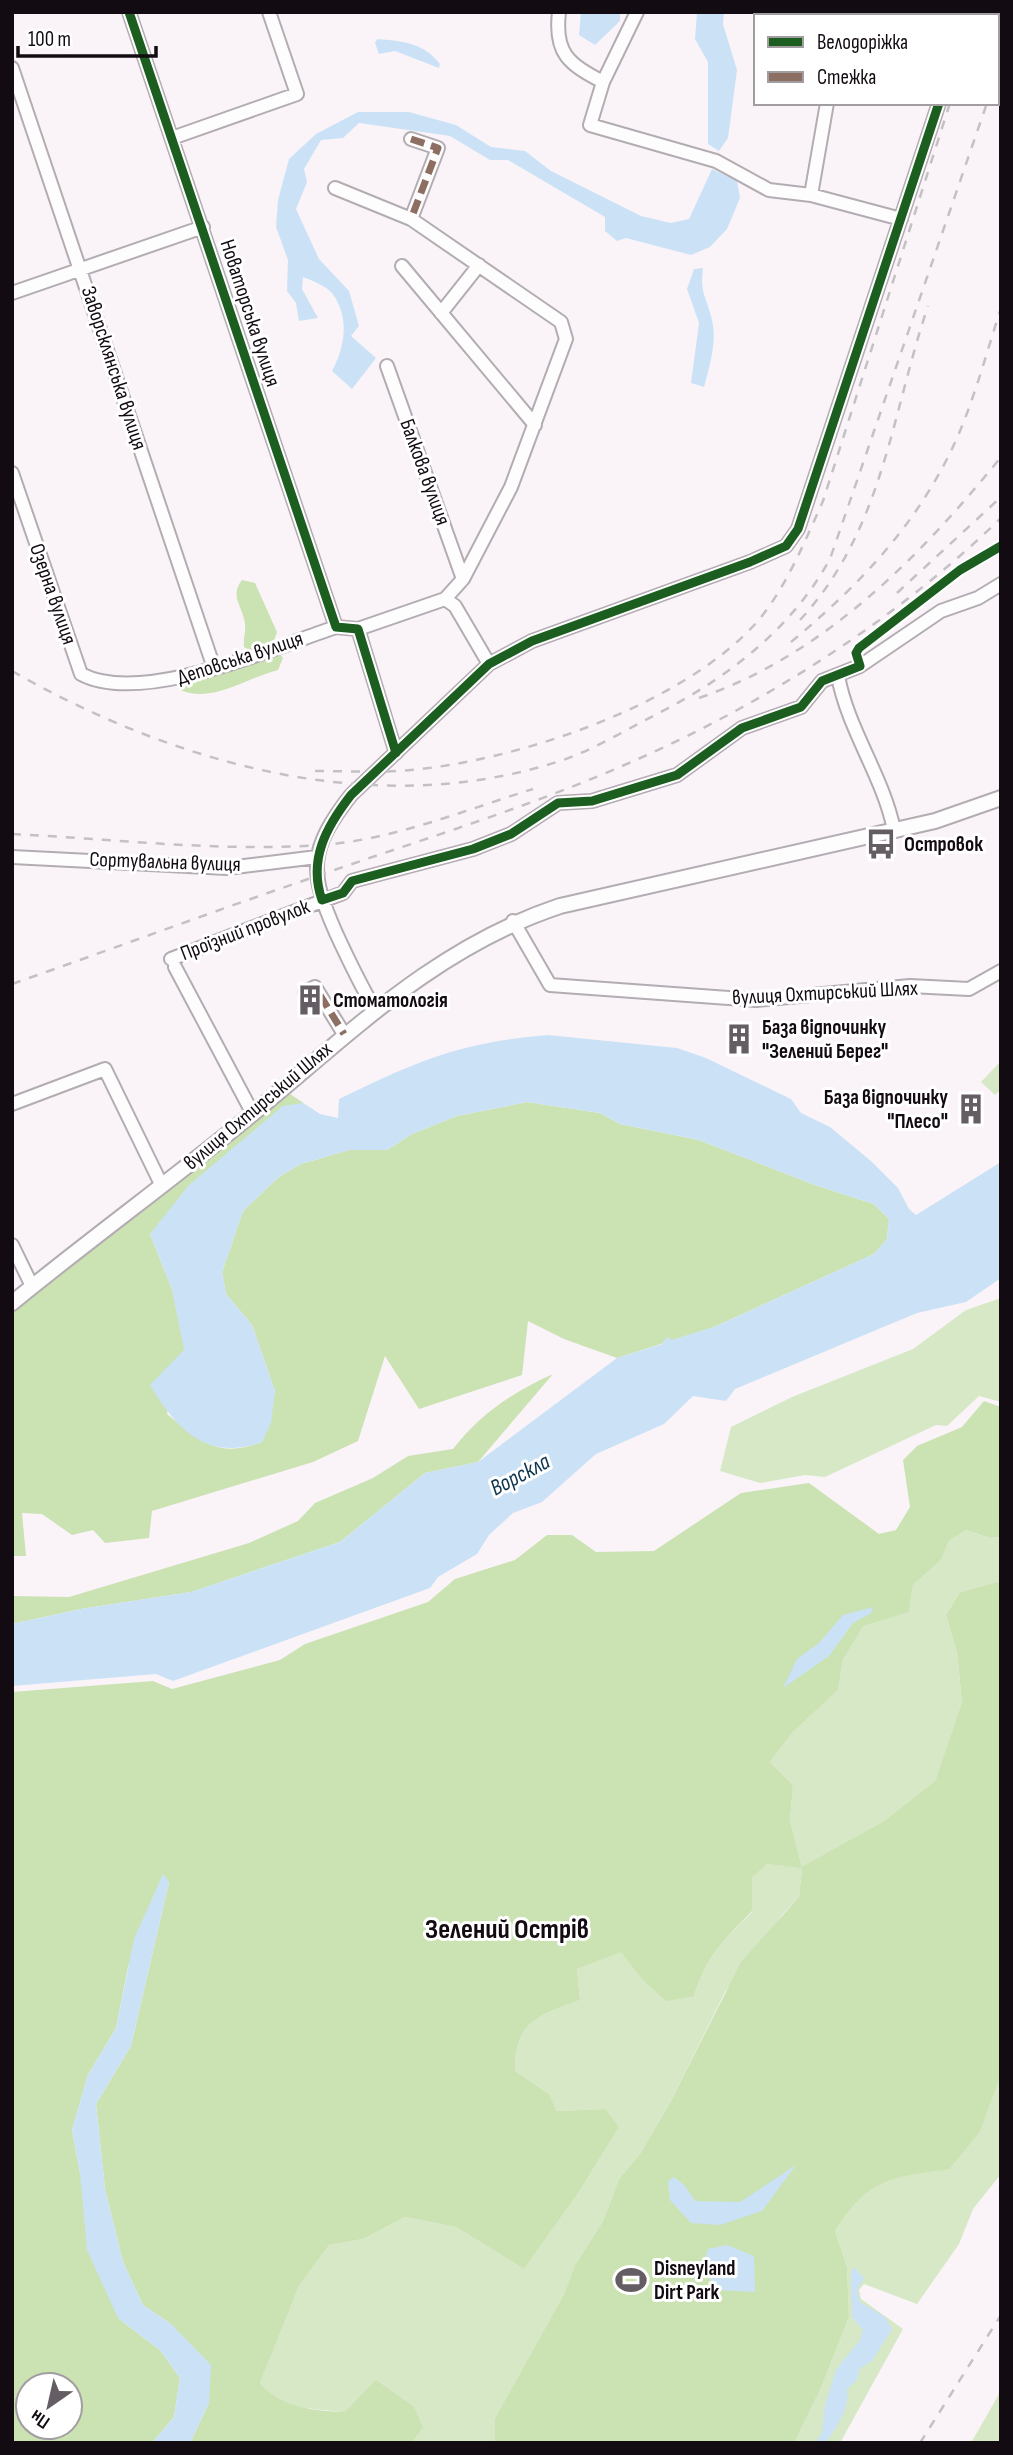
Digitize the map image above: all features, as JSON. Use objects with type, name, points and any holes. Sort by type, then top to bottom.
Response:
[{"type":"main road","name":"вулиця Охтирський Шлях","points":[[12,1303],[253,1114],[375,1010],[459,950],[513,921],[560,906],[935,821],[1001,798]]},
{"type":"street","name":"Новаторська вулиця","points":[[129,12],[336,626]]},
{"type":"street","points":[[173,138],[297,94],[269,12]]},
{"type":"street","points":[[559,12],[558,42],[569,62],[603,82]]},
{"type":"street","points":[[636,12],[603,82],[590,125],[716,161],[769,190],[811,195],[901,219]]},
{"type":"street","name":"Заворсклянська вулиця","points":[[12,68],[214,668]]},
{"type":"street","points":[[811,195],[827,105]]},
{"type":"street","points":[[938,105],[798,529],[786,546],[690,585],[531,641],[489,664],[338,811],[317,857],[316,884],[322,900],[343,893],[352,881],[474,849],[511,834],[558,803],[592,801],[677,775],[741,728],[801,707],[822,681],[860,666],[941,611],[978,598],[1001,584]]},
{"type":"street","points":[[411,139],[438,148],[411,219]]},
{"type":"street","points":[[335,188],[411,219],[479,265],[441,313]]},
{"type":"street","points":[[12,293],[203,227]]},
{"type":"street","name":"Деповська вулиця","points":[[81,674],[94,681],[169,682],[336,626],[358,629],[445,598],[463,579],[511,487],[566,339],[561,323],[479,265]]},
{"type":"street","points":[[402,266],[535,425]]},
{"type":"street","name":"Балкова вулиця","points":[[387,366],[463,579]]},
{"type":"street","name":"Озерна вулиця","points":[[12,474],[81,674]]},
{"type":"street","points":[[445,598],[455,606],[489,664]]},
{"type":"street","points":[[358,629],[396,754]]},
{"type":"street","points":[[838,676],[842,701],[890,810],[894,830]]},
{"type":"street","name":"Сортувальна вулиця","points":[[12,856],[227,868],[317,857]]},
{"type":"street","name":"Проїзний провулок","points":[[253,1114],[173,963],[322,900],[356,977],[375,1010]]},
{"type":"street","name":"вулиця Охтирський Шлях","points":[[513,921],[550,985],[756,1000],[910,986],[969,989],[1001,971]]},
{"type":"street","points":[[306,992],[315,987],[344,1034]]},
{"type":"street","points":[[12,1104],[104,1069],[162,1185]]},
{"type":"street","points":[[12,1245],[32,1286]]},
{"type":"green space","points":[[242,580],[255,583],[277,632],[273,643],[251,651],[244,647],[245,624],[237,597],[238,586]]},
{"type":"green space","points":[[279,653],[283,658],[278,670],[228,688],[203,694],[178,689],[179,681]]},
{"type":"green space","points":[[1001,1061],[1001,1089],[995,1095],[981,1082]]},
{"type":"green space","points":[[290,1094],[320,1114],[303,1103],[150,1234],[172,1289],[185,1350],[167,1414],[200,1439],[221,1448],[233,1449],[262,1442],[275,1391],[252,1325],[226,1294],[222,1272],[243,1211],[280,1176],[301,1164],[349,1150],[387,1150],[412,1134],[457,1116],[527,1102],[600,1113],[620,1124],[699,1140],[815,1185],[874,1204],[889,1219],[887,1239],[874,1254],[714,1327],[617,1358],[564,1339],[528,1321],[522,1375],[419,1409],[385,1356],[358,1441],[313,1462],[152,1511],[149,1538],[105,1543],[93,1530],[72,1535],[42,1514],[22,1513],[26,1556],[12,1556],[12,1313]]},
{"type":"green space","points":[[1001,1298],[1001,1402],[979,1396],[947,1426],[936,1425],[825,1477],[805,1475],[760,1483],[720,1471],[731,1427],[792,1397],[913,1349],[966,1310]]},
{"type":"green space","points":[[553,1374],[478,1462],[425,1473],[340,1542],[191,1592],[81,1609],[12,1624],[12,1596],[69,1597],[249,1543],[298,1521],[315,1503],[373,1478],[408,1456],[453,1449],[474,1425],[498,1405]]},
{"type":"green space","points":[[984,1401],[1001,1407],[1001,1537],[989,1538],[966,1530],[949,1541],[941,1560],[913,1585],[909,1612],[863,1626],[843,1660],[838,1690],[792,1733],[770,1762],[793,1785],[790,1821],[802,1867],[884,1821],[935,1781],[962,1702],[957,1652],[946,1615],[960,1592],[1001,1581],[1001,2075],[980,2132],[950,2169],[883,2183],[859,2200],[835,2231],[847,2267],[849,2317],[821,2388],[794,2443],[495,2443],[495,2418],[564,2294],[575,2265],[603,2221],[619,2179],[640,2154],[671,2101],[741,1962],[799,1897],[802,1868],[767,1864],[752,1878],[752,1911],[710,1960],[694,1996],[666,2001],[642,1979],[621,1952],[577,1969],[580,2000],[553,2010],[532,2022],[519,2041],[515,2071],[549,2094],[557,2111],[606,2109],[619,2127],[577,2195],[524,2269],[456,2227],[405,2217],[363,2239],[329,2245],[299,2286],[260,2383],[288,2403],[322,2411],[345,2412],[376,2380],[414,2407],[423,2428],[412,2443],[190,2443],[209,2403],[171,2324],[143,2305],[123,2262],[105,2189],[96,2104],[131,2046],[169,1882],[163,1875],[128,1967],[116,2028],[88,2075],[72,2130],[80,2173],[118,2318],[160,2350],[180,2378],[174,2417],[152,2443],[12,2443],[12,1692],[153,1681],[172,1689],[280,1660],[305,1644],[428,1602],[455,1579],[515,1560],[547,1535],[572,1535],[596,1552],[654,1551],[741,1493],[809,1483],[879,1534],[896,1530],[910,1507],[903,1460],[917,1446],[962,1427]]},
{"type":"green space","points":[[966,1530],[988,1538],[1001,1537],[1001,1581],[960,1592],[946,1615],[957,1652],[962,1702],[935,1781],[884,1821],[802,1868],[799,1897],[782,1915],[725,1992],[671,2101],[640,2154],[619,2179],[603,2221],[575,2265],[564,2294],[495,2418],[495,2443],[412,2443],[423,2428],[300,2407],[279,2400],[269,2393],[260,2383],[299,2286],[329,2245],[363,2239],[405,2217],[456,2227],[524,2269],[577,2195],[619,2127],[606,2109],[557,2111],[549,2094],[515,2071],[519,2041],[532,2022],[553,2010],[580,2000],[577,1969],[622,1951],[642,1979],[694,1996],[710,1960],[752,1912],[752,1878],[767,1864],[802,1867],[790,1821],[793,1785],[770,1762],[792,1733],[838,1690],[843,1660],[863,1625],[909,1612],[913,1585],[941,1560],[949,1541]]},
{"type":"green space","points":[[1001,2075],[1001,2174],[973,2209],[959,2244],[917,2304],[864,2284],[859,2290],[861,2299],[903,2329],[840,2443],[794,2443],[821,2388],[849,2317],[847,2267],[835,2231],[859,2200],[883,2183],[912,2174],[951,2168],[980,2132]]},
{"type":"green space","points":[[1001,2392],[1001,2443],[971,2443],[999,2394]]},
{"type":"water","points":[[581,12],[620,12],[620,21],[595,45],[579,35]]},
{"type":"water","points":[[697,12],[724,12],[723,24],[737,70],[728,138],[719,151],[708,144],[708,62],[695,39]]},
{"type":"water","points":[[377,39],[420,47],[434,57],[440,64],[439,68],[395,51],[379,54],[375,43]]},
{"type":"water","points":[[358,112],[409,112],[456,125],[491,147],[525,151],[551,171],[641,216],[671,223],[689,219],[712,169],[737,181],[740,198],[727,229],[710,247],[691,255],[626,238],[617,241],[605,231],[605,217],[508,160],[490,160],[450,136],[359,123],[343,138],[321,140],[304,169],[307,182],[296,209],[319,259],[349,291],[359,326],[351,336],[376,358],[352,389],[332,371],[344,332],[338,302],[326,288],[303,277],[302,289],[318,318],[299,321],[296,303],[287,291],[288,260],[276,227],[278,200],[289,159],[316,134]]},
{"type":"water","points":[[703,268],[703,288],[714,334],[704,387],[691,383],[699,323],[687,289],[694,269]]},
{"type":"water","name":"Ворскла","points":[[548,1035],[677,1048],[706,1058],[791,1099],[801,1113],[830,1127],[871,1161],[898,1188],[909,1209],[916,1215],[1001,1162],[1001,1278],[966,1302],[917,1313],[735,1389],[726,1401],[693,1396],[664,1424],[596,1454],[542,1502],[513,1513],[489,1535],[477,1554],[438,1577],[430,1588],[173,1681],[156,1674],[12,1686],[12,1624],[81,1609],[191,1592],[340,1542],[425,1473],[478,1462],[617,1358],[662,1344],[667,1337],[672,1340],[714,1327],[874,1254],[887,1239],[889,1219],[874,1204],[815,1185],[699,1140],[620,1124],[600,1113],[527,1102],[457,1116],[412,1134],[387,1150],[349,1150],[301,1164],[280,1176],[243,1211],[222,1272],[226,1294],[252,1325],[275,1391],[271,1423],[262,1442],[225,1448],[195,1438],[182,1428],[150,1385],[184,1350],[172,1289],[150,1234],[189,1185],[283,1106],[303,1103],[320,1114],[338,1118],[339,1099],[416,1064],[464,1048]]},
{"type":"water","points":[[874,1607],[870,1614],[853,1623],[829,1656],[783,1688],[797,1659],[819,1643],[843,1615]]},
{"type":"water","points":[[163,1874],[169,1882],[131,2046],[96,2104],[105,2189],[123,2262],[143,2305],[171,2324],[211,2365],[209,2403],[190,2443],[152,2443],[174,2417],[180,2378],[160,2350],[118,2318],[87,2250],[80,2173],[72,2130],[88,2075],[116,2028],[134,1939]]},
{"type":"water","points":[[796,2165],[762,2211],[720,2225],[691,2223],[670,2200],[668,2181],[674,2177],[685,2186],[695,2201],[740,2202]]},
{"type":"water","points":[[727,2245],[754,2256],[755,2292],[718,2290],[702,2268],[708,2249]]},
{"type":"water","points":[[854,2267],[864,2278],[857,2290],[860,2302],[885,2317],[892,2329],[872,2361],[860,2368],[857,2380],[847,2389],[845,2411],[826,2443],[815,2443],[822,2433],[825,2405],[836,2370],[860,2340],[863,2330],[852,2317],[851,2274]]},
{"type":"railway","points":[[999,69],[1001,64]]},
{"type":"railway","points":[[999,94],[1001,89]]},
{"type":"railway","points":[[315,771],[411,770],[454,764],[549,741],[644,703],[687,679],[725,652],[757,622],[786,579],[823,501],[949,105]]},
{"type":"railway","points":[[12,671],[75,704],[140,733],[208,756],[278,773],[348,783],[419,785],[490,778],[560,761],[596,746],[681,701],[731,669],[776,630],[814,585],[830,559],[986,105]]},
{"type":"railway","points":[[800,620],[828,585],[850,548],[867,510],[928,306]]},
{"type":"railway","points":[[791,642],[838,601],[880,557],[934,483],[965,420],[1001,308]]},
{"type":"railway","points":[[699,698],[745,679],[788,656],[866,599],[937,531],[1001,457]]},
{"type":"railway","points":[[897,593],[1001,497]]},
{"type":"railway","points":[[12,984],[521,806],[599,776],[687,736],[783,684],[875,623],[919,590],[1001,518]]},
{"type":"railway","points":[[12,834],[205,846],[321,845],[402,831],[533,789]]},
{"type":"railway","points":[[920,2443],[1001,2315]]},
{"type":"marked path","points":[[411,139],[438,148],[411,219]]},
{"type":"marked path","points":[[305,992],[315,987],[344,1034]]},
{"type":"cycle path","points":[[129,12],[336,627],[358,629],[396,753]]},
{"type":"cycle path","points":[[938,105],[798,529],[786,546],[750,562],[532,641],[489,664],[351,795],[342,807],[327,832],[318,858],[318,885],[322,900],[343,893],[352,881],[473,849],[511,834],[558,803],[592,801],[677,775],[742,728],[801,707],[822,681],[860,666],[856,653],[859,648],[960,570],[1001,546]]},
{"type":"place","name":"Островок","points":[[881,844]]},
{"type":"place","name":"Стоматологія","points":[[310,1000]]},
{"type":"place","name":"База відпочинку \"Зелений Берег\"","points":[[739,1039]]},
{"type":"place","name":"База відпочинку \"Плесо\"","points":[[971,1109]]},
{"type":"place","name":"Disneyland Dirt Park","points":[[631,2280]]},
{"type":"district","name":"Зелений Острів","points":[[507,1929]]}]
